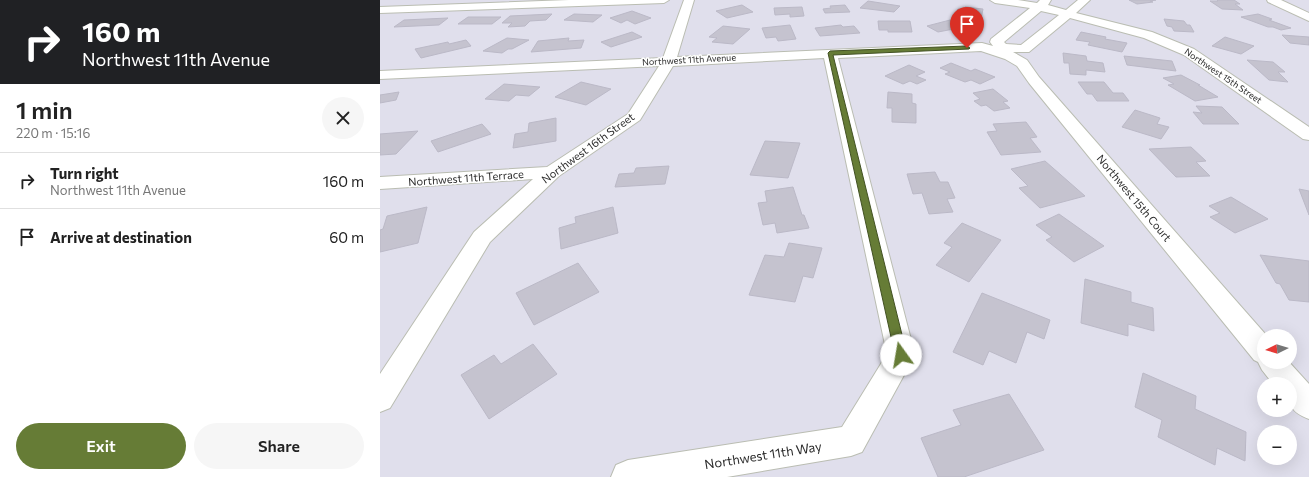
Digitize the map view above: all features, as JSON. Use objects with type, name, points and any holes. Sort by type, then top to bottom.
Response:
[{"type":"street","points":[[380,10],[664,0]]},
{"type":"street","name":"Northwest 16th Street","points":[[380,399],[482,237],[552,172],[634,117],[669,61],[688,0]]},
{"type":"street","name":"Northwest 15th Street","points":[[995,0],[1042,3],[1066,14],[1148,35],[1189,52],[1309,135]]},
{"type":"street","points":[[1042,3],[996,42],[1000,50],[1024,49],[1085,0]]},
{"type":"street","points":[[1272,0],[1309,17]]},
{"type":"street","name":"Northwest 11th Avenue","points":[[380,75],[830,53],[982,47],[1000,50]]},
{"type":"street","name":"Northwest 15th Court","points":[[1000,50],[1022,64],[1257,344]]},
{"type":"street","name":"Northwest 11th Way","points":[[628,477],[851,441],[901,355],[830,53]]},
{"type":"street","name":"Northwest 11th Terrace","points":[[380,183],[552,172]]},
{"type":"street","points":[[1278,369],[1309,405]]},
{"type":"building","points":[[1129,0],[1156,0],[1150,1],[1153,2],[1137,4]]},
{"type":"building","points":[[1217,0],[1234,0],[1240,4],[1235,4],[1243,10],[1222,9],[1210,1],[1218,1]]},
{"type":"building","points":[[868,1],[900,6],[894,12],[860,8]]},
{"type":"building","points":[[742,5],[753,12],[727,18],[716,11]]},
{"type":"building","points":[[845,5],[850,12],[825,13],[823,9],[831,8],[830,6]]},
{"type":"building","points":[[802,7],[804,16],[790,17],[790,14],[775,15],[774,8]]},
{"type":"building","points":[[965,7],[983,9],[981,19],[955,16],[958,9],[965,10]]},
{"type":"building","points":[[632,11],[651,18],[635,24],[627,20],[621,23],[610,18]]},
{"type":"building","points":[[552,14],[546,20],[530,21],[525,26],[508,27],[512,23],[502,23],[510,16]]},
{"type":"building","points":[[574,14],[602,15],[593,22],[564,20]]},
{"type":"building","points":[[1258,14],[1272,19],[1269,20],[1291,28],[1281,30],[1241,17]]},
{"type":"building","points":[[468,17],[501,17],[492,24],[458,24]]},
{"type":"building","points":[[448,18],[439,25],[394,27],[404,20]]},
{"type":"building","points":[[1164,19],[1184,21],[1187,25],[1190,25],[1194,32],[1174,31],[1172,27],[1167,26]]},
{"type":"building","points":[[950,20],[964,27],[938,32],[927,26]]},
{"type":"building","points":[[878,21],[910,21],[912,32],[888,32],[888,30],[879,30]]},
{"type":"building","points":[[790,25],[796,39],[778,41],[776,37],[766,38],[762,28]]},
{"type":"building","points":[[841,25],[843,27],[854,26],[860,33],[820,36],[815,28]]},
{"type":"building","points":[[723,26],[750,29],[733,44],[712,42],[717,38],[709,37]]},
{"type":"building","points":[[632,32],[642,37],[611,47],[601,42]]},
{"type":"building","points":[[1081,32],[1106,37],[1105,39],[1127,43],[1122,52],[1088,45],[1090,42],[1076,40]]},
{"type":"building","points":[[1282,35],[1309,37],[1309,45],[1290,43]]},
{"type":"building","points":[[1225,37],[1254,46],[1241,54],[1212,46]]},
{"type":"building","points":[[507,38],[529,40],[502,53],[483,51]]},
{"type":"building","points":[[569,38],[568,41],[584,40],[581,48],[531,52],[538,41]]},
{"type":"building","points":[[466,40],[471,46],[421,58],[415,49],[448,42],[449,44]]},
{"type":"building","points":[[1063,53],[1086,56],[1087,61],[1103,63],[1105,72],[1086,70],[1086,75],[1070,74],[1069,63],[1064,63]]},
{"type":"building","points":[[1124,56],[1172,61],[1176,71],[1127,65]]},
{"type":"building","points":[[1247,60],[1273,62],[1285,72],[1278,72],[1288,82],[1269,80]]},
{"type":"building","points":[[951,63],[971,71],[975,69],[995,77],[980,84],[971,80],[965,82],[945,74],[950,72],[940,68]]},
{"type":"building","points":[[909,65],[925,72],[916,76],[926,80],[917,84],[910,81],[903,84],[885,76]]},
{"type":"building","points":[[1181,75],[1218,97],[1195,101],[1168,85],[1174,84],[1163,78]]},
{"type":"building","points":[[581,82],[611,89],[586,105],[555,97]]},
{"type":"building","points":[[1078,82],[1104,82],[1113,93],[1123,93],[1129,101],[1097,101],[1092,94],[1087,94]]},
{"type":"building","points":[[504,84],[540,87],[529,96],[516,95],[509,101],[485,99]]},
{"type":"building","points":[[993,89],[1008,101],[1003,102],[1010,108],[994,111],[986,105],[981,106],[974,101],[980,99],[973,93]]},
{"type":"building","points":[[399,92],[396,100],[380,103],[380,95]]},
{"type":"building","points":[[888,92],[912,94],[912,103],[916,104],[916,123],[892,122],[892,108],[887,108]]},
{"type":"building","points":[[1196,106],[1222,107],[1239,124],[1203,124],[1193,112],[1202,113]]},
{"type":"building","points":[[1135,110],[1160,118],[1157,124],[1169,127],[1161,139],[1122,127]]},
{"type":"building","points":[[556,118],[556,141],[513,148],[515,134],[528,132],[529,123]]},
{"type":"building","points":[[1026,122],[1037,137],[1030,138],[1041,152],[1001,155],[987,132],[997,131],[993,124]]},
{"type":"building","points":[[482,124],[491,134],[438,152],[431,141]]},
{"type":"building","points":[[418,131],[396,154],[380,155],[380,134]]},
{"type":"building","points":[[765,141],[800,143],[788,178],[750,175]]},
{"type":"building","points":[[1191,147],[1206,161],[1196,162],[1210,176],[1176,177],[1149,149]]},
{"type":"building","points":[[1045,161],[1085,196],[1040,208],[1019,188],[1028,186],[1011,169]]},
{"type":"building","points":[[669,166],[665,184],[615,187],[619,174],[634,173],[636,168]]},
{"type":"building","points":[[935,172],[940,182],[948,182],[955,198],[947,199],[953,212],[929,214],[922,193],[913,194],[907,174]]},
{"type":"building","points":[[793,187],[802,215],[804,215],[809,228],[777,233],[775,223],[763,225],[758,203],[767,202],[765,191]]},
{"type":"building","points":[[1299,189],[1309,191],[1309,215]]},
{"type":"building","points":[[1231,197],[1268,219],[1235,233],[1210,217],[1220,213],[1209,206]]},
{"type":"building","points":[[427,207],[418,243],[380,252],[380,230],[383,229],[387,216]]},
{"type":"building","points":[[613,207],[618,233],[561,249],[559,228],[576,223],[575,217]]},
{"type":"building","points":[[1059,214],[1104,246],[1074,262],[1046,240],[1052,237],[1036,225]]},
{"type":"building","points":[[962,223],[1001,240],[969,282],[936,265],[952,247],[944,243]]},
{"type":"building","points":[[789,243],[822,248],[813,278],[803,276],[795,302],[749,295],[765,255],[784,257]]},
{"type":"building","points":[[1260,255],[1309,261],[1309,302],[1289,300],[1280,284],[1276,283]]},
{"type":"building","points":[[578,263],[599,292],[534,325],[516,293]]},
{"type":"building","points":[[1085,279],[1131,292],[1131,302],[1153,308],[1154,331],[1128,324],[1128,336],[1081,323]]},
{"type":"building","points":[[982,293],[1050,320],[1044,339],[1027,332],[1016,363],[989,351],[983,365],[953,352]]},
{"type":"building","points":[[533,344],[557,374],[489,419],[461,375],[494,355],[501,364]]},
{"type":"building","points":[[1143,373],[1196,396],[1195,409],[1246,432],[1245,461],[1217,448],[1215,465],[1158,437],[1162,420],[1135,407]]},
{"type":"building","points":[[1009,394],[1044,450],[964,477],[938,477],[921,438],[961,425],[953,410]]},
{"type":"route","points":[[901,355],[830,53],[967,48]]}]
